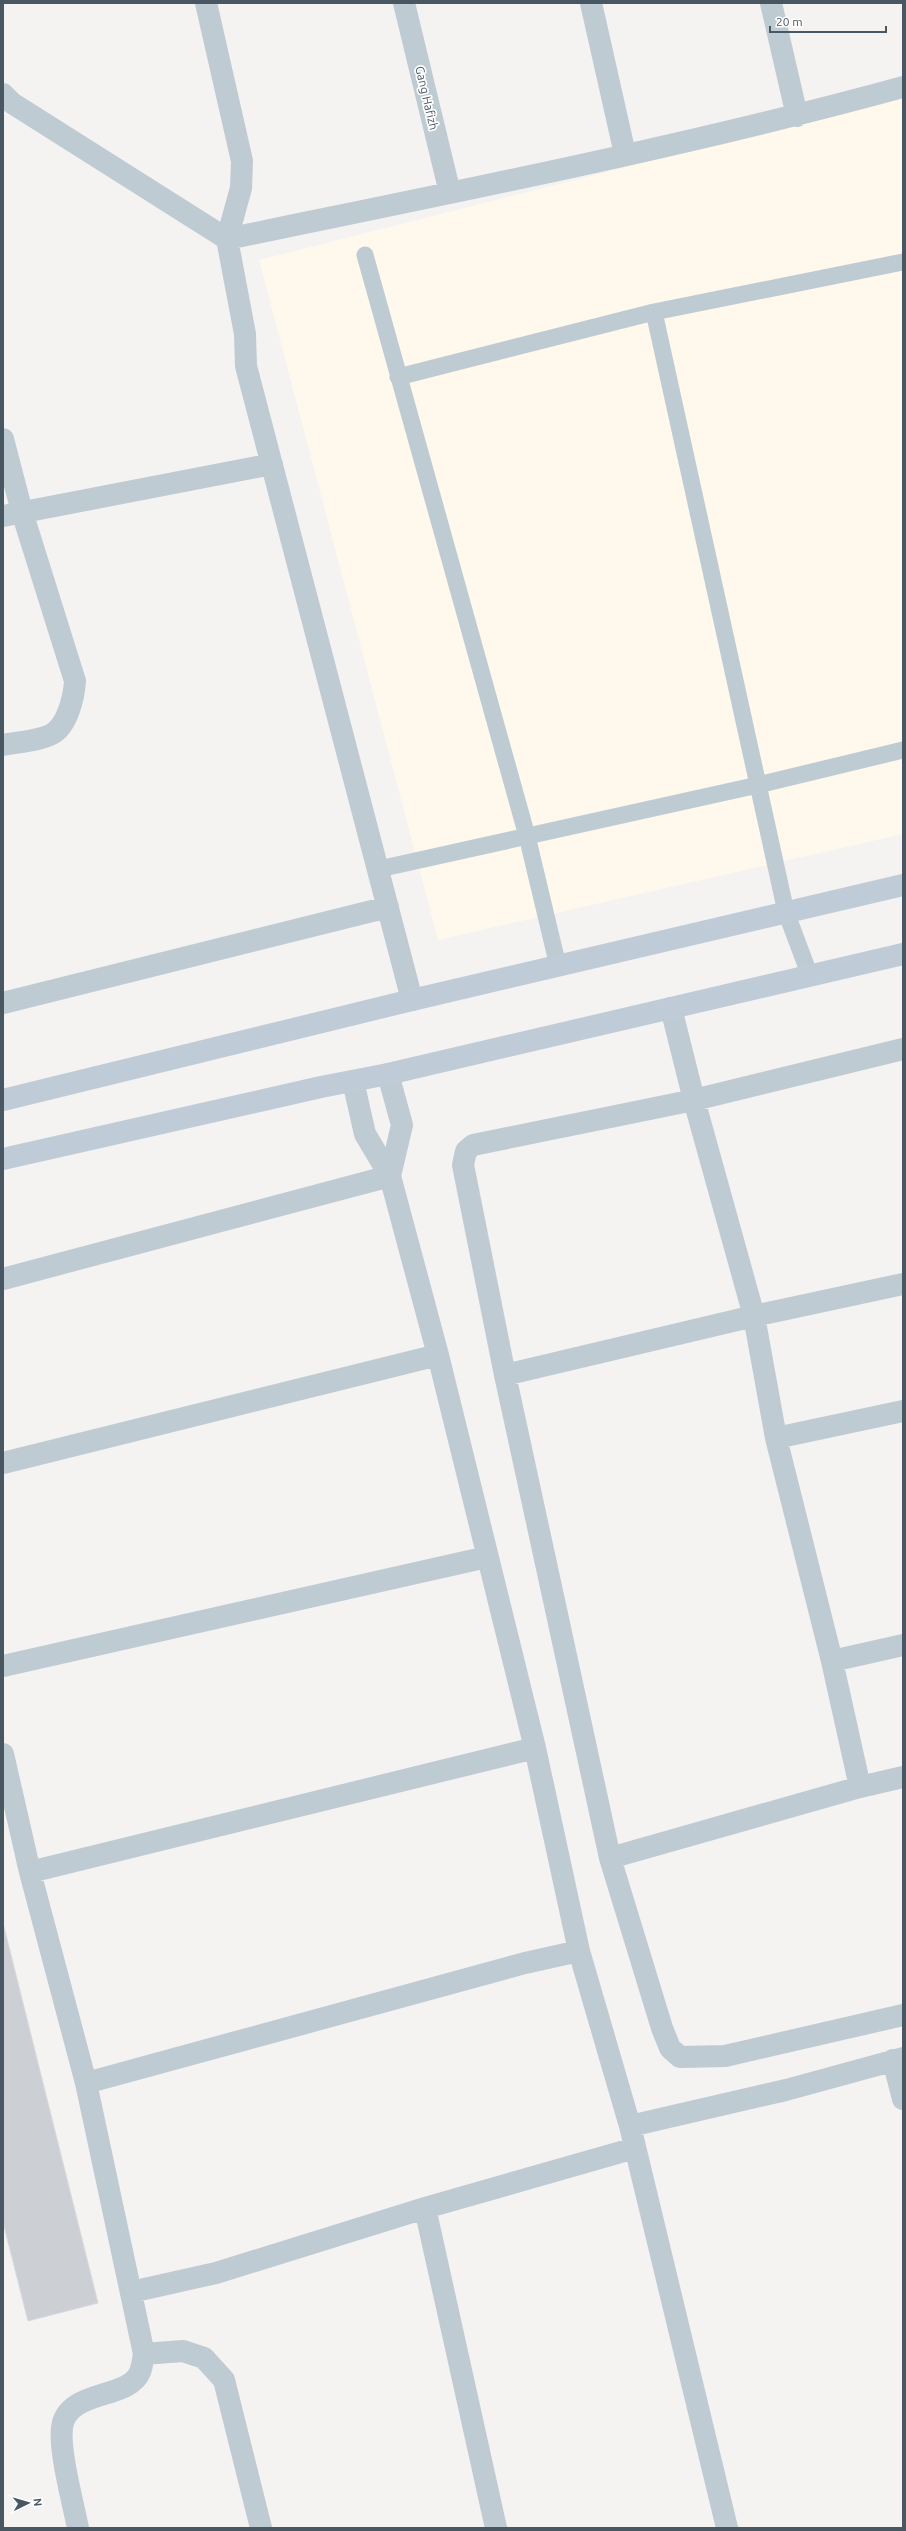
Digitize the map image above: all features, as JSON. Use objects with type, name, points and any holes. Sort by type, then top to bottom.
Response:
[{"type":"main road","points":[[3,1100],[412,1000],[903,885]]},
{"type":"main road","points":[[3,1160],[388,1074],[903,954]]},
{"type":"street","points":[[206,3],[242,161],[241,188],[227,239],[245,334],[246,366],[379,869],[412,1000]]},
{"type":"street","name":"Gang Hafizh","points":[[404,3],[450,193]]},
{"type":"street","points":[[591,3],[625,154]]},
{"type":"street","points":[[771,3],[797,116]]},
{"type":"street","points":[[3,94],[12,103],[227,239],[450,193],[797,116],[903,87]]},
{"type":"street","points":[[3,439],[13,514],[75,681],[74,698],[65,717],[53,733],[3,745]]},
{"type":"street","points":[[13,514],[272,464]]},
{"type":"street","points":[[3,1003],[388,907]]},
{"type":"street","points":[[671,1008],[694,1100],[754,1316],[776,1438],[832,1661],[860,1787]]},
{"type":"street","points":[[903,1049],[694,1100],[473,1145],[466,1151],[463,1165],[505,1375],[610,1858],[662,2028],[670,2048],[680,2057],[725,2056],[903,2015]]},
{"type":"street","points":[[388,1074],[402,1125],[390,1176]]},
{"type":"street","points":[[353,1081],[365,1134],[390,1176],[438,1355],[535,1748],[579,1951],[636,2148],[727,2528]]},
{"type":"street","points":[[3,1279],[390,1176]]},
{"type":"street","points":[[505,1375],[754,1316],[903,1284]]},
{"type":"street","points":[[3,1463],[438,1355]]},
{"type":"street","points":[[776,1438],[903,1411]]},
{"type":"street","points":[[3,1666],[487,1557]]},
{"type":"street","points":[[832,1661],[903,1645]]},
{"type":"street","points":[[30,1872],[535,1748]]},
{"type":"street","points":[[3,1754],[30,1872],[86,2083],[144,2354],[140,2373],[131,2382],[113,2391],[86,2400],[68,2411],[62,2428],[78,2528]]},
{"type":"street","points":[[610,1858],[860,1787],[903,1778]]},
{"type":"street","points":[[86,2083],[525,1963],[579,1951]]},
{"type":"street","points":[[630,2126],[786,2090],[898,2059],[903,2099]]},
{"type":"street","points":[[131,2292],[216,2273],[425,2208],[636,2148]]},
{"type":"street","points":[[425,2208],[496,2528]]},
{"type":"street","points":[[144,2354],[183,2351],[204,2358],[224,2380],[260,2528]]},
{"type":"lane","points":[[365,255],[527,836],[558,966]]},
{"type":"lane","points":[[398,377],[654,312],[903,262]]},
{"type":"lane","points":[[654,312],[786,912],[810,976]]},
{"type":"lane","points":[[379,869],[758,785],[903,750]]},
{"type":"shaded area","points":[[903,97],[903,834],[438,940],[259,260]]},
{"type":"building","points":[[3,1923],[98,2303],[28,2321],[3,2222]]}]
